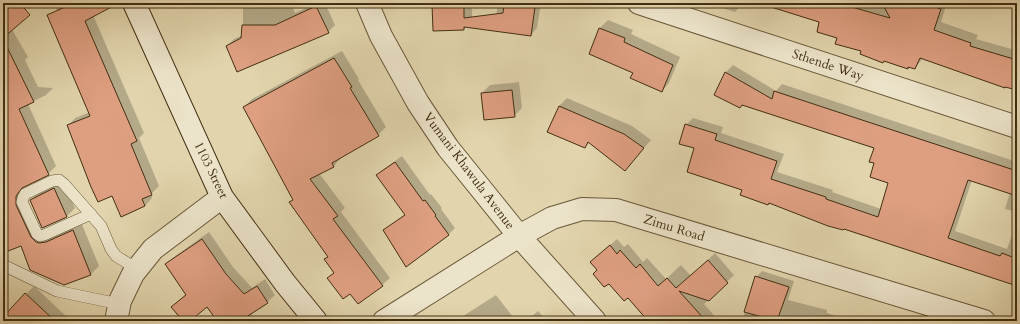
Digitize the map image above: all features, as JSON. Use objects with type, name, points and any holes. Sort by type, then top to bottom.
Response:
[{"type":"street","name":"1103 Street","points":[[134,3],[222,197],[285,283],[316,321]]},
{"type":"street","name":"Vumani Khawula Avenue","points":[[367,3],[382,36],[418,103],[448,148],[519,236],[596,321]]},
{"type":"street","name":"Sthende Way","points":[[639,3],[1017,127]]},
{"type":"street","points":[[118,312],[132,274],[153,249],[222,197]]},
{"type":"street","name":"Zimu Road","points":[[384,321],[519,236],[552,218],[582,209],[616,210],[984,321]]},
{"type":"lane","points":[[90,214],[40,236],[37,234],[22,202],[22,198],[25,194],[52,181],[59,180],[101,226],[111,249],[116,256],[137,269]]},
{"type":"lane","points":[[3,265],[57,291],[118,312]]},
{"type":"building","points":[[3,3],[20,3],[30,15],[3,38]]},
{"type":"building","points":[[74,3],[119,3],[85,21],[137,141],[131,144],[152,195],[142,199],[145,206],[121,217],[112,196],[98,202],[67,125],[90,116],[47,15]]},
{"type":"building","points":[[504,3],[535,7],[531,36],[464,27],[464,30],[433,31],[432,4],[464,4],[464,18],[503,13]]},
{"type":"building","points":[[772,3],[838,3],[890,18],[882,3],[924,3],[941,9],[934,30],[971,43],[970,46],[1017,60],[1017,90],[1005,88],[920,58],[915,69],[908,67],[908,69],[884,61],[883,63],[860,54],[861,51],[835,44],[837,38],[817,32],[819,22],[771,7]]},
{"type":"building","points":[[316,6],[329,33],[237,72],[226,46],[241,38],[242,25],[275,25]]},
{"type":"building","points":[[599,28],[625,38],[624,42],[673,65],[662,92],[630,78],[633,73],[589,54]]},
{"type":"building","points":[[3,39],[34,102],[19,109],[49,175],[22,188],[16,196],[16,205],[31,237],[36,242],[46,242],[73,230],[91,275],[64,285],[30,270],[21,246],[3,253]]},
{"type":"building","points":[[334,58],[379,136],[332,163],[334,167],[310,179],[338,216],[333,219],[383,286],[358,304],[350,294],[343,299],[327,278],[334,273],[324,259],[328,257],[289,202],[293,200],[243,107]]},
{"type":"building","points":[[725,72],[772,99],[774,91],[1017,171],[1017,196],[968,180],[948,238],[1000,256],[1002,253],[1017,259],[1017,286],[844,229],[828,226],[769,203],[768,205],[740,195],[742,190],[687,172],[694,148],[679,144],[685,124],[717,134],[715,140],[777,161],[771,179],[826,197],[826,199],[878,217],[888,183],[870,177],[874,163],[869,162],[874,148],[742,105],[740,108],[714,95]]},
{"type":"building","points":[[512,90],[515,117],[484,120],[481,93]]},
{"type":"building","points":[[559,106],[624,134],[644,148],[625,171],[588,142],[585,148],[547,132]]},
{"type":"building","points":[[395,162],[423,201],[425,200],[449,235],[406,267],[383,230],[405,215],[376,175]]},
{"type":"building","points":[[54,188],[67,217],[42,228],[30,200]]},
{"type":"building","points":[[202,239],[226,274],[244,294],[257,286],[268,303],[240,321],[217,321],[207,307],[190,321],[183,321],[171,307],[186,295],[165,264]]},
{"type":"building","points":[[610,245],[617,254],[620,250],[636,268],[640,264],[658,286],[667,278],[676,288],[708,260],[728,283],[709,301],[679,291],[706,321],[648,321],[628,298],[624,301],[609,284],[604,287],[593,274],[597,270],[590,262]]},
{"type":"building","points":[[755,276],[789,287],[777,321],[744,312]]},
{"type":"building","points":[[25,293],[55,321],[3,321],[3,317]]}]
